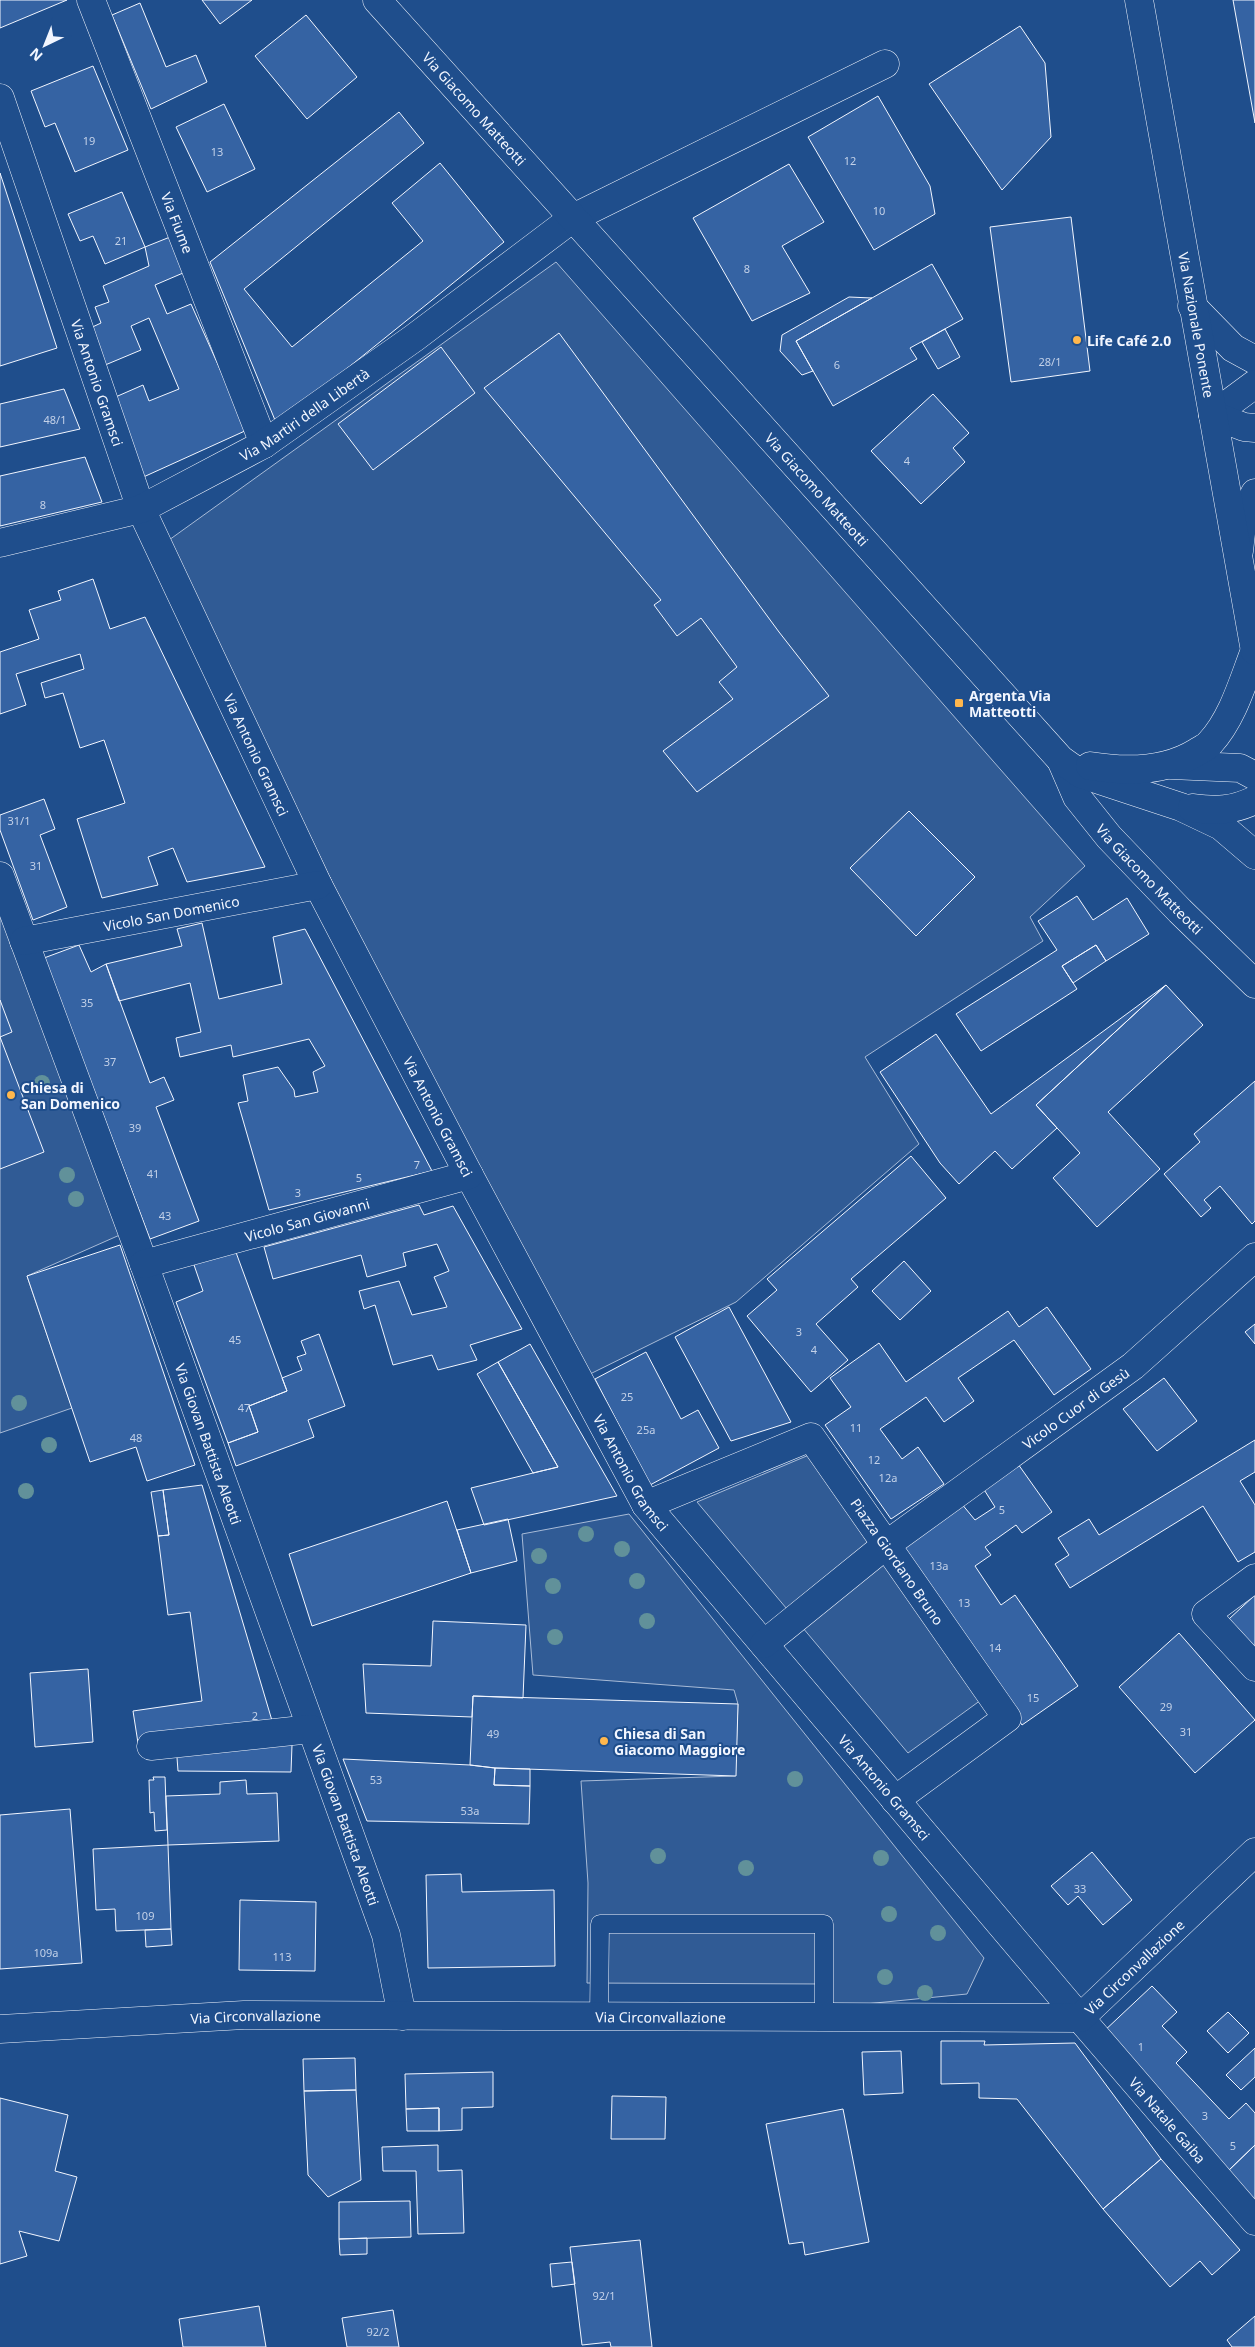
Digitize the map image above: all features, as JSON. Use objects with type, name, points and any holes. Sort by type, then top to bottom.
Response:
[{"type":"street","name":"Via Fiume","points":[[91,0],[264,444]]},
{"type":"street","name":"Via Giacomo Matteotti","points":[[377,0],[1062,760],[1081,774],[1180,807],[1221,826],[1255,855]]},
{"type":"street","name":"Via Nazionale Ponente","points":[[1139,0],[1192,306],[1214,415],[1255,650]]},
{"type":"street","points":[[573,218],[885,64]]},
{"type":"street","name":"Via Antonio Gramsci","points":[[0,98],[141,509],[318,885],[469,1175],[646,1505],[1080,2018]]},
{"type":"street","name":"Via Martiri della Libertà","points":[[0,543],[141,509],[264,444],[414,338],[573,218]]},
{"type":"street","points":[[1192,306],[1233,348],[1255,360]]},
{"type":"street","points":[[1214,415],[1255,384]]},
{"type":"street","points":[[1214,415],[1244,427],[1255,428]]},
{"type":"street","points":[[1238,557],[1243,516],[1255,492]]},
{"type":"street","points":[[1062,760],[1112,770],[1152,768],[1180,762],[1210,744],[1229,714],[1255,650]]},
{"type":"street","name":"Via Giacomo Matteotti","points":[[1062,760],[1077,797],[1109,837],[1180,911],[1255,984]]},
{"type":"street","points":[[1167,765],[1240,768],[1255,776]]},
{"type":"street","name":"Via Giacomo Matteotti","points":[[1180,807],[1214,811],[1238,808],[1255,800]]},
{"type":"street","name":"Via Giovan Battista Aleotti","points":[[0,876],[144,1264],[386,1935],[402,2016]]},
{"type":"street","name":"Vicolo San Domenico","points":[[24,941],[318,885]]},
{"type":"street","name":"Vicolo San Giovanni","points":[[144,1264],[469,1175]]},
{"type":"street","name":"Vicolo Cuor di Gesù","points":[[764,1644],[886,1545],[1133,1366],[1255,1257]]},
{"type":"street","name":"Piazza Giordano Bruno","points":[[646,1505],[811,1437],[1007,1718],[895,1800]]},
{"type":"street","points":[[1255,1578],[1206,1614],[1255,1666]]},
{"type":"street","points":[[151,1746],[311,1729]]},
{"type":"street","name":"Via Circonvallazione","points":[[0,2029],[244,2014],[1080,2018],[1255,1852]]},
{"type":"street","name":"Via Natale Gaiba","points":[[1080,2018],[1255,2221]]},
{"type":"lane","points":[[599,2016],[600,1924],[824,1924],[824,2018]]},
{"type":"shaded area","points":[[556,262],[1085,866],[1030,917],[1043,941],[865,1057],[919,1144],[736,1302],[586,1376],[332,882],[169,540]]},
{"type":"shaded area","points":[[0,910],[131,1230],[27,1276],[72,1408],[0,1433]]},
{"type":"shaded area","points":[[809,1455],[981,1700],[908,1753],[697,1502]]},
{"type":"shaded area","points":[[629,1514],[984,1958],[967,1994],[824,2008],[826,1984],[587,1983],[588,1883],[581,1781],[735,1776],[738,1704],[734,1690],[533,1675],[522,1534]]},
{"type":"building","points":[[0,0],[67,0],[0,28]]},
{"type":"building","points":[[202,0],[252,0],[220,24]]},
{"type":"building","points":[[1233,0],[1255,0],[1255,123]]},
{"type":"building","points":[[140,3],[166,67],[196,55],[207,82],[151,109],[112,15]]},
{"type":"building","points":[[306,15],[357,77],[307,119],[255,56]]},
{"type":"building","points":[[1020,26],[1045,63],[1051,137],[1002,190],[929,84]]},
{"type":"building","points":[[93,66],[128,150],[75,172],[55,123],[45,127],[31,91]]},
{"type":"building","points":[[878,96],[930,186],[935,214],[874,250],[808,137]]},
{"type":"building","points":[[224,104],[255,169],[207,192],[176,127]]},
{"type":"building","points":[[399,112],[424,143],[244,289],[292,347],[423,241],[392,203],[440,163],[504,242],[277,425],[210,262]]},
{"type":"building","points":[[789,164],[824,222],[782,246],[810,293],[752,321],[693,218]]},
{"type":"building","points":[[0,173],[57,348],[0,366]]},
{"type":"building","points":[[122,192],[145,247],[105,264],[93,236],[80,241],[68,214]]},
{"type":"building","points":[[1071,217],[1090,371],[1011,382],[990,227]]},
{"type":"building","points":[[170,237],[183,273],[155,285],[167,314],[191,304],[247,430],[139,479],[104,402],[143,385],[149,401],[179,389],[149,318],[131,326],[141,350],[98,368],[86,330],[101,323],[95,307],[109,302],[103,286],[149,266],[145,247]]},
{"type":"building","points":[[932,264],[963,319],[910,348],[917,359],[833,406],[796,341]]},
{"type":"building","points":[[849,297],[872,298],[796,341],[813,371],[802,375],[780,351],[782,335]]},
{"type":"building","points":[[945,329],[960,357],[938,369],[922,342]]},
{"type":"building","points":[[559,333],[779,632],[829,696],[697,792],[663,751],[733,699],[719,682],[737,667],[701,618],[677,636],[654,605],[661,600],[484,388]]},
{"type":"building","points":[[441,347],[475,393],[373,470],[338,424]]},
{"type":"building","points":[[64,389],[80,429],[0,447],[0,404]]},
{"type":"building","points":[[933,394],[969,433],[953,448],[965,462],[921,504],[871,451]]},
{"type":"building","points":[[85,457],[102,502],[0,526],[0,476]]},
{"type":"building","points":[[93,579],[110,629],[145,617],[265,867],[187,882],[173,848],[148,857],[158,885],[102,898],[77,819],[125,803],[104,740],[80,748],[63,693],[45,698],[41,683],[84,669],[80,654],[16,674],[26,705],[0,714],[0,652],[39,639],[29,610],[61,600],[58,591]]},
{"type":"building","points":[[44,799],[55,829],[40,835],[67,907],[33,920],[0,830],[0,815]]},
{"type":"building","points":[[909,811],[975,877],[916,936],[850,868]]},
{"type":"building","points":[[1077,896],[1093,920],[1127,898],[1149,934],[1106,961],[1096,945],[1062,966],[1077,989],[981,1051],[956,1014],[1057,950],[1038,921]]},
{"type":"building","points":[[202,923],[219,999],[282,984],[273,937],[305,929],[432,1171],[269,1210],[238,1103],[248,1101],[243,1075],[278,1067],[294,1090],[295,1097],[318,1092],[313,1072],[325,1066],[309,1039],[233,1057],[231,1045],[180,1057],[176,1038],[201,1032],[190,983],[119,1001],[106,964],[182,946],[177,929]]},
{"type":"building","points":[[79,945],[91,972],[106,964],[150,1083],[164,1077],[174,1100],[156,1107],[199,1221],[150,1239],[44,958]]},
{"type":"building","points":[[1096,945],[1106,961],[1073,983],[1062,966]]},
{"type":"building","points":[[1166,985],[1036,1105],[1057,1128],[1012,1169],[995,1151],[959,1184],[940,1163],[880,1072],[936,1034],[991,1114]]},
{"type":"building","points":[[1166,985],[1203,1025],[1108,1112],[1160,1169],[1097,1227],[1053,1178],[1080,1153],[1036,1105]]},
{"type":"building","points":[[0,1000],[12,1032],[0,1037]]},
{"type":"building","name":"Chiesa di San Domenico","points":[[0,1037],[44,1152],[0,1169]]},
{"type":"building","points":[[1255,1081],[1255,1221],[1252,1224],[1220,1186],[1204,1200],[1211,1208],[1201,1217],[1164,1174],[1200,1142],[1194,1134]]},
{"type":"building","points":[[911,1156],[946,1198],[851,1279],[858,1287],[816,1324],[848,1360],[811,1392],[747,1316],[777,1290],[767,1279]]},
{"type":"building","points":[[419,1205],[424,1215],[453,1206],[522,1329],[470,1345],[477,1360],[438,1370],[432,1355],[393,1365],[375,1305],[364,1309],[359,1291],[399,1281],[412,1315],[447,1307],[434,1277],[449,1271],[437,1244],[403,1253],[406,1266],[367,1277],[361,1255],[273,1279],[264,1247]]},
{"type":"building","points":[[120,1245],[195,1465],[147,1481],[136,1447],[90,1462],[27,1276]]},
{"type":"building","points":[[234,1247],[287,1391],[249,1406],[258,1432],[228,1443],[176,1302],[203,1291],[193,1262]]},
{"type":"building","points":[[904,1261],[931,1291],[900,1320],[872,1291]]},
{"type":"building","points":[[729,1307],[791,1422],[731,1441],[675,1337]]},
{"type":"building","points":[[1047,1307],[1091,1369],[1054,1395],[1014,1340],[958,1378],[974,1401],[944,1422],[926,1397],[880,1429],[902,1459],[918,1447],[944,1484],[891,1519],[825,1425],[851,1407],[830,1378],[879,1343],[906,1382],[1008,1311],[1019,1327]]},
{"type":"building","points":[[1255,1324],[1255,1344],[1245,1332]]},
{"type":"building","points":[[319,1334],[345,1406],[308,1420],[314,1437],[236,1466],[228,1443],[258,1432],[249,1406],[287,1391],[282,1378],[302,1370],[297,1357],[306,1354],[301,1341]]},
{"type":"building","points":[[530,1344],[617,1496],[484,1525],[471,1488],[558,1467],[498,1362]]},
{"type":"building","points":[[646,1352],[681,1419],[698,1410],[719,1448],[650,1485],[595,1379]]},
{"type":"building","points":[[498,1362],[558,1467],[533,1473],[477,1374]]},
{"type":"building","points":[[1164,1378],[1197,1421],[1157,1451],[1123,1409]]},
{"type":"building","points":[[1255,1440],[1255,1472],[1240,1481],[1255,1505],[1255,1552],[1238,1562],[1203,1506],[1070,1588],[1055,1564],[1069,1555],[1058,1538],[1089,1519],[1099,1535]]},
{"type":"building","points":[[1018,1464],[1052,1512],[1022,1533],[1016,1525],[985,1547],[991,1555],[975,1566],[1001,1605],[1015,1595],[1078,1686],[1022,1725],[901,1550],[961,1503],[975,1520],[995,1507],[983,1488]]},
{"type":"building","points":[[202,1485],[273,1724],[138,1743],[133,1711],[202,1701],[190,1612],[168,1615],[158,1536],[169,1535],[163,1490]]},
{"type":"building","points":[[163,1490],[169,1535],[158,1536],[151,1492]]},
{"type":"building","points":[[447,1501],[471,1573],[312,1626],[289,1554]]},
{"type":"building","points":[[508,1519],[517,1561],[471,1573],[457,1530]]},
{"type":"building","points":[[1255,1595],[1255,1647],[1229,1619]]},
{"type":"building","points":[[433,1621],[526,1625],[523,1698],[473,1696],[472,1717],[366,1713],[363,1664],[431,1666]]},
{"type":"building","points":[[1179,1633],[1255,1720],[1195,1773],[1119,1687]]},
{"type":"building","points":[[88,1669],[93,1742],[35,1747],[30,1673]]},
{"type":"building","name":"Chiesa di San Giacomo Maggiore","points":[[473,1696],[738,1704],[736,1776],[495,1768],[470,1765]]},
{"type":"building","points":[[176,1744],[292,1745],[291,1772],[178,1771]]},
{"type":"building","points":[[343,1759],[470,1765],[495,1768],[494,1785],[530,1786],[529,1824],[367,1821]]},
{"type":"building","points":[[495,1768],[530,1769],[530,1786],[494,1785]]},
{"type":"building","points":[[153,1777],[165,1777],[167,1830],[155,1831],[154,1812],[150,1813],[149,1780],[154,1780]]},
{"type":"building","points":[[246,1780],[247,1794],[277,1793],[279,1841],[168,1845],[166,1796],[220,1794],[220,1782]]},
{"type":"building","points":[[70,1809],[82,1963],[0,1969],[0,1815]]},
{"type":"building","points":[[168,1845],[171,1929],[116,1931],[115,1909],[96,1910],[93,1849]]},
{"type":"building","points":[[1092,1852],[1132,1900],[1103,1925],[1078,1896],[1068,1905],[1051,1886]]},
{"type":"building","points":[[461,1874],[462,1892],[554,1890],[555,1966],[428,1968],[426,1875]]},
{"type":"building","points":[[240,1900],[316,1902],[315,1971],[239,1970]]},
{"type":"building","points":[[171,1929],[172,1945],[146,1947],[145,1930]]},
{"type":"building","points":[[1152,1986],[1177,2012],[1162,2026],[1187,2052],[1176,2063],[1229,2119],[1246,2103],[1255,2113],[1255,2145],[1227,2172],[1102,2033]]},
{"type":"building","points":[[1228,2012],[1249,2033],[1228,2053],[1207,2031]]},
{"type":"building","points":[[941,2041],[985,2041],[984,2045],[1075,2043],[1161,2159],[1103,2209],[1017,2099],[979,2098],[979,2083],[941,2084]]},
{"type":"building","points":[[1255,2048],[1255,2077],[1241,2090],[1226,2075]]},
{"type":"building","points":[[901,2051],[903,2093],[864,2095],[862,2052]]},
{"type":"building","points":[[355,2058],[356,2090],[304,2091],[303,2059]]},
{"type":"building","points":[[493,2072],[493,2107],[462,2108],[462,2130],[439,2131],[439,2108],[406,2109],[405,2074]]},
{"type":"building","points":[[356,2090],[361,2180],[328,2197],[308,2175],[304,2091]]},
{"type":"building","points":[[612,2096],[666,2097],[665,2139],[611,2139]]},
{"type":"building","points":[[0,2098],[68,2115],[55,2171],[77,2177],[59,2241],[19,2231],[27,2256],[0,2264]]},
{"type":"building","points":[[439,2108],[439,2131],[407,2131],[406,2109]]},
{"type":"building","points":[[843,2109],[869,2242],[805,2255],[803,2242],[789,2244],[766,2124]]},
{"type":"building","points":[[438,2145],[438,2171],[462,2170],[464,2233],[418,2234],[416,2171],[383,2171],[382,2147]]},
{"type":"building","points":[[1255,2145],[1255,2200],[1227,2172]]},
{"type":"building","points":[[1161,2159],[1240,2250],[1212,2275],[1200,2261],[1170,2287],[1103,2209]]},
{"type":"building","points":[[410,2201],[411,2237],[339,2239],[339,2202]]},
{"type":"building","points":[[367,2238],[367,2254],[340,2255],[339,2239]]},
{"type":"building","points":[[640,2240],[652,2347],[611,2347],[610,2342],[582,2345],[570,2247]]},
{"type":"building","points":[[572,2262],[575,2284],[552,2287],[550,2264]]},
{"type":"building","points":[[259,2306],[266,2347],[183,2347],[179,2319]]},
{"type":"building","points":[[393,2310],[399,2347],[347,2347],[342,2318]]},
{"type":"building","points":[[1255,2316],[1255,2347],[1232,2347],[1227,2340]]},
{"type":"place","name":"Life Café 2.0","points":[[1077,340]]},
{"type":"place","name":"Argenta Via Matteotti","points":[[959,703]]},
{"type":"place","name":"Chiesa di San Domenico","points":[[11,1095]]},
{"type":"place","name":"Chiesa di San Giacomo Maggiore","points":[[604,1741]]}]
